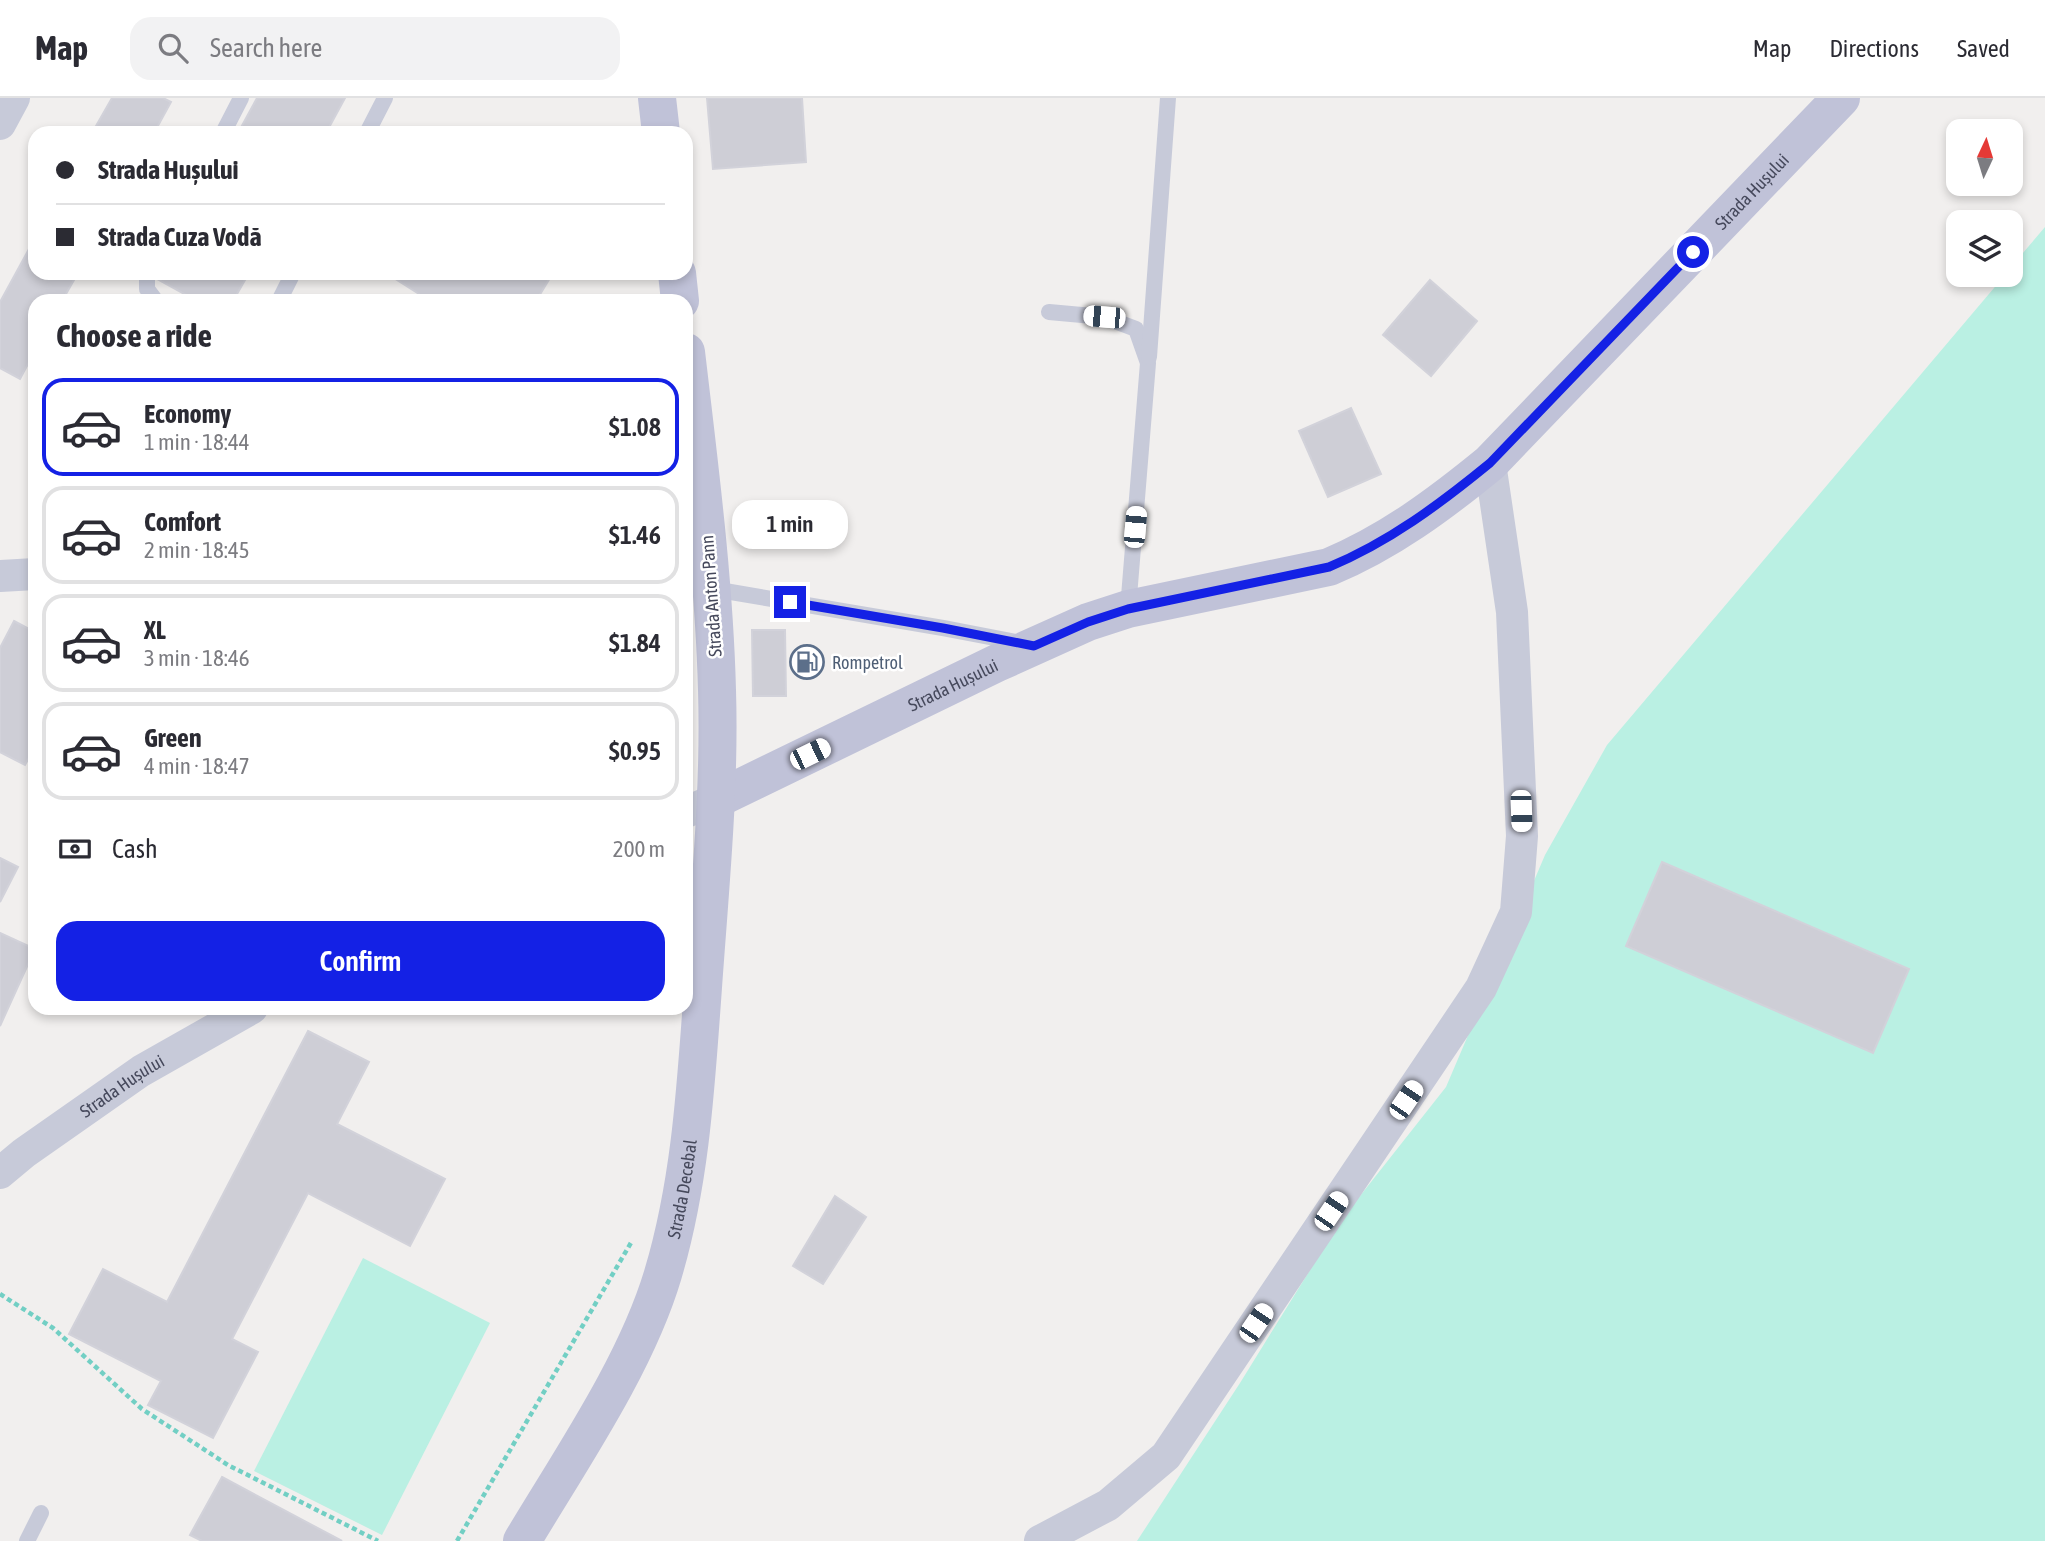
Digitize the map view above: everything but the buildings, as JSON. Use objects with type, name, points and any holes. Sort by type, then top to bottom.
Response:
[{"type":"street","points":[[0,124],[14,98]]},
{"type":"street","points":[[657,98],[660,126]]},
{"type":"street","name":"Strada Hușului","points":[[701,805],[1088,622],[1128,609],[1329,567],[1392,536],[1452,494],[1490,463],[1841,98]]},
{"type":"street","points":[[1059,1537],[1108,1505],[1166,1457],[1481,988],[1516,912],[1522,836],[1511,612],[1490,463]]},
{"type":"street","name":"Strada Anton Pann","points":[[693,479],[699,587],[717,693],[701,805]]},
{"type":"street","points":[[0,576],[28,574]]},
{"type":"street","name":"Strada Decebal","points":[[522,1541],[605,1403],[628,1357],[663,1276],[680,1208],[693,1119],[701,805]]},
{"type":"street","name":"Strada Hușului","points":[[0,1173],[24,1153],[141,1071],[240,1015]]},
{"type":"lane","points":[[227,126],[241,98]]},
{"type":"lane","points":[[371,126],[385,98]]},
{"type":"lane","points":[[1128,609],[1168,98]]},
{"type":"lane","points":[[1049,312],[1104,317],[1136,330],[1148,363]]},
{"type":"lane","points":[[699,587],[1034,646]]},
{"type":"lane","points":[[27,1541],[41,1513]]},
{"type":"path","points":[[457,1541],[637,1232],[671,1241]]},
{"type":"path","points":[[0,1294],[53,1328],[142,1409],[228,1465],[378,1541]]},
{"type":"green space","points":[[2045,227],[2045,1541],[1137,1541],[1240,1383],[1341,1220],[1446,1087],[1545,855],[1607,745],[1995,287],[2023,287],[2023,253]]},
{"type":"green space","points":[[363,1258],[490,1323],[382,1535],[254,1471]]},
{"type":"place","name":"Rompetrol","points":[[807,662]]},
{"type":"route","points":[[790,602],[1034,646],[1088,622],[1128,609],[1329,567],[1392,536],[1452,494],[1490,463],[1693,252]]}]
